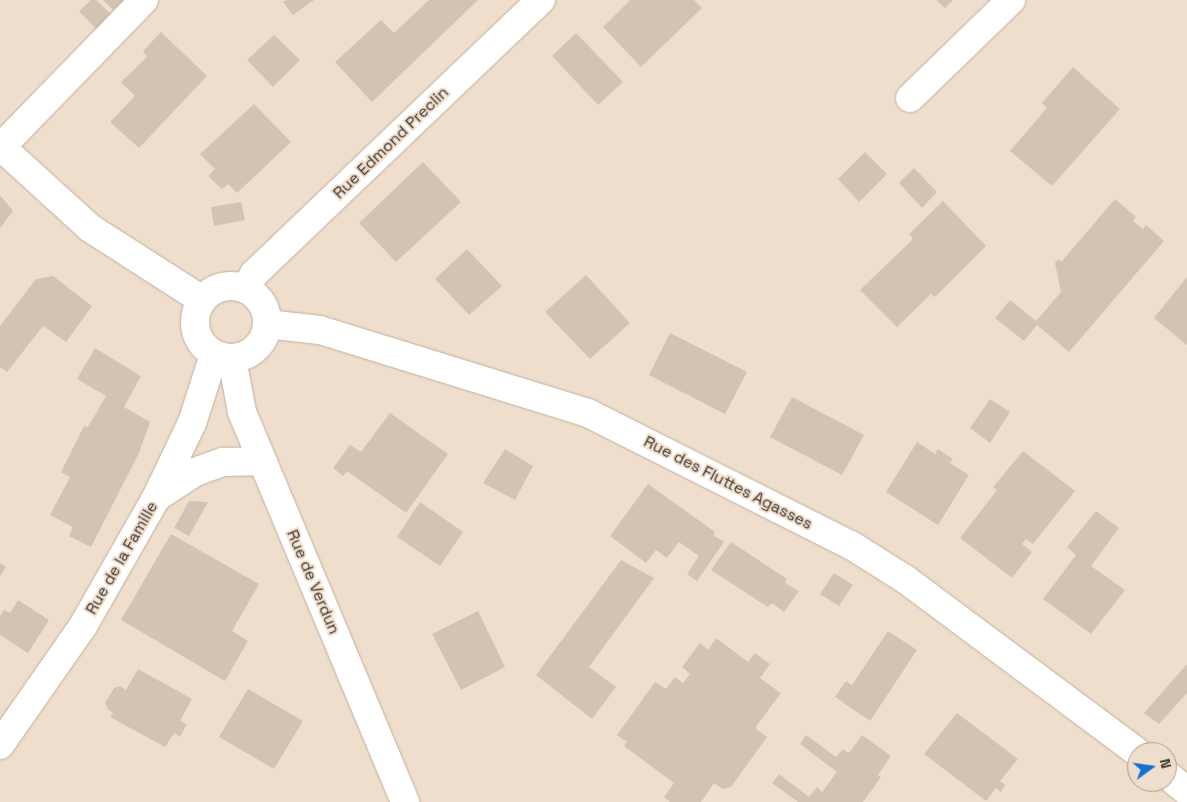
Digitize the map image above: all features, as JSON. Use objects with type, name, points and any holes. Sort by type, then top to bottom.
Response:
[{"type":"street","points":[[144,0],[0,146],[90,228],[202,300]]},
{"type":"street","name":"Rue Edmond Preclin","points":[[245,289],[254,274],[541,0]]},
{"type":"street","points":[[910,98],[1011,0]]},
{"type":"street","points":[[230,286],[245,289],[261,302],[267,324],[264,336],[259,346],[249,354],[223,357],[197,338],[194,326],[195,314],[202,300],[218,288],[230,286]]},
{"type":"street","name":"Rue des Fluttes Agasses","points":[[267,324],[320,330],[588,413],[850,545],[905,579],[1127,745]]},
{"type":"street","name":"Rue de Verdun","points":[[223,357],[242,412],[262,461],[405,802]]},
{"type":"street","name":"Rue de la Famille","points":[[0,745],[83,626],[156,498],[223,357]]},
{"type":"street","points":[[156,498],[195,472],[223,462],[262,461]]},
{"type":"street","points":[[1177,783],[1187,791]]},
{"type":"building","points":[[91,0],[96,0],[113,16],[98,31],[79,11]]},
{"type":"building","points":[[103,0],[124,0],[113,10]]},
{"type":"building","points":[[287,0],[314,0],[293,15],[283,2]]},
{"type":"building","points":[[429,0],[478,0],[372,102],[335,62],[381,20],[394,33]]},
{"type":"building","points":[[630,0],[694,0],[702,8],[641,67],[603,27]]},
{"type":"building","points":[[936,0],[953,0],[945,8]]},
{"type":"building","points":[[161,32],[207,76],[139,148],[110,122],[135,96],[121,82],[147,57],[143,51]]},
{"type":"building","points":[[576,33],[623,82],[598,105],[552,56]]},
{"type":"building","points":[[274,35],[300,60],[273,87],[247,60]]},
{"type":"building","points":[[1073,67],[1120,109],[1052,186],[1010,151],[1047,108],[1042,103]]},
{"type":"building","points":[[254,104],[291,142],[237,193],[228,184],[222,189],[208,176],[215,169],[200,154]]},
{"type":"building","points":[[865,152],[887,174],[859,202],[838,179]]},
{"type":"building","points":[[423,162],[461,202],[396,262],[359,223]]},
{"type":"building","points":[[914,168],[937,192],[922,208],[899,183]]},
{"type":"building","points":[[0,195],[13,211],[0,228]]},
{"type":"building","points":[[1115,199],[1136,217],[1133,221],[1143,229],[1146,225],[1164,241],[1069,352],[1037,325],[1024,341],[995,318],[1010,300],[1036,321],[1061,292],[1055,263],[1059,259],[1061,262]]},
{"type":"building","points":[[943,201],[986,246],[935,297],[931,294],[897,327],[860,290],[913,239],[909,234]]},
{"type":"building","points":[[241,202],[245,220],[214,226],[211,207]]},
{"type":"building","points":[[467,249],[502,286],[469,315],[435,279]]},
{"type":"building","points":[[586,275],[630,323],[590,359],[545,312]]},
{"type":"building","points":[[53,276],[92,306],[66,342],[43,326],[7,372],[0,367],[0,326],[36,279]]},
{"type":"building","points":[[1187,277],[1187,345],[1154,318]]},
{"type":"building","points":[[670,333],[747,372],[725,414],[649,375]]},
{"type":"building","points":[[95,348],[141,376],[124,407],[150,422],[139,453],[91,547],[69,536],[73,527],[50,515],[70,477],[61,472],[84,426],[88,427],[106,396],[77,379]]},
{"type":"building","points":[[792,397],[864,435],[842,475],[770,437]]},
{"type":"building","points":[[990,399],[1010,412],[990,443],[970,428]]},
{"type":"building","points":[[390,413],[448,454],[406,513],[347,471],[343,476],[333,468],[350,445],[361,452]]},
{"type":"building","points":[[917,442],[935,454],[938,449],[953,459],[950,463],[969,475],[938,525],[886,492]]},
{"type":"building","points":[[505,449],[533,466],[515,500],[483,483]]},
{"type":"building","points":[[1023,451],[1075,491],[1033,544],[1026,539],[1022,544],[1032,552],[1012,578],[960,538],[997,490],[993,487]]},
{"type":"building","points":[[648,484],[715,532],[713,535],[724,542],[697,581],[687,574],[699,556],[679,542],[667,558],[656,550],[646,563],[610,536]]},
{"type":"building","points":[[189,501],[208,502],[189,536],[174,528]]},
{"type":"building","points":[[420,502],[463,532],[440,566],[397,537]]},
{"type":"building","points":[[1096,511],[1119,528],[1091,566],[1125,590],[1091,634],[1043,599],[1076,555],[1067,547]]},
{"type":"building","points":[[171,534],[259,584],[232,631],[248,641],[225,681],[121,620]]},
{"type":"building","points":[[731,542],[787,579],[785,583],[799,591],[784,612],[772,603],[768,607],[711,570]]},
{"type":"building","points":[[621,560],[654,578],[589,667],[616,687],[592,719],[536,675]]},
{"type":"building","points":[[0,563],[6,567],[0,576]]},
{"type":"building","points":[[834,573],[853,585],[839,606],[820,594]]},
{"type":"building","points":[[18,600],[49,620],[28,653],[0,635],[0,616],[4,610],[10,613]]},
{"type":"building","points":[[478,611],[505,667],[461,690],[432,634]]},
{"type":"building","points":[[888,631],[917,650],[870,721],[835,697],[846,681],[852,685]]},
{"type":"building","points":[[716,638],[748,662],[755,653],[770,664],[760,678],[781,693],[755,728],[767,737],[731,787],[723,789],[714,783],[701,802],[670,802],[664,797],[674,783],[624,746],[627,742],[617,735],[655,682],[666,689],[675,677],[683,683],[690,674],[682,667],[700,643],[708,650]]},
{"type":"building","points":[[1187,664],[1187,693],[1159,724],[1144,713]]},
{"type":"building","points":[[138,669],[192,699],[180,721],[187,724],[180,737],[174,733],[165,747],[110,717],[113,713],[105,703],[114,688],[120,686],[126,690]]},
{"type":"building","points":[[248,689],[303,721],[274,769],[219,737]]},
{"type":"building","points":[[957,713],[1018,759],[1000,781],[1005,785],[1001,792],[996,788],[986,801],[924,754]]},
{"type":"building","points":[[806,735],[836,757],[843,749],[849,753],[862,735],[891,756],[878,775],[881,777],[863,802],[798,802],[772,783],[779,774],[809,797],[817,787],[822,792],[837,772],[800,744]]}]
